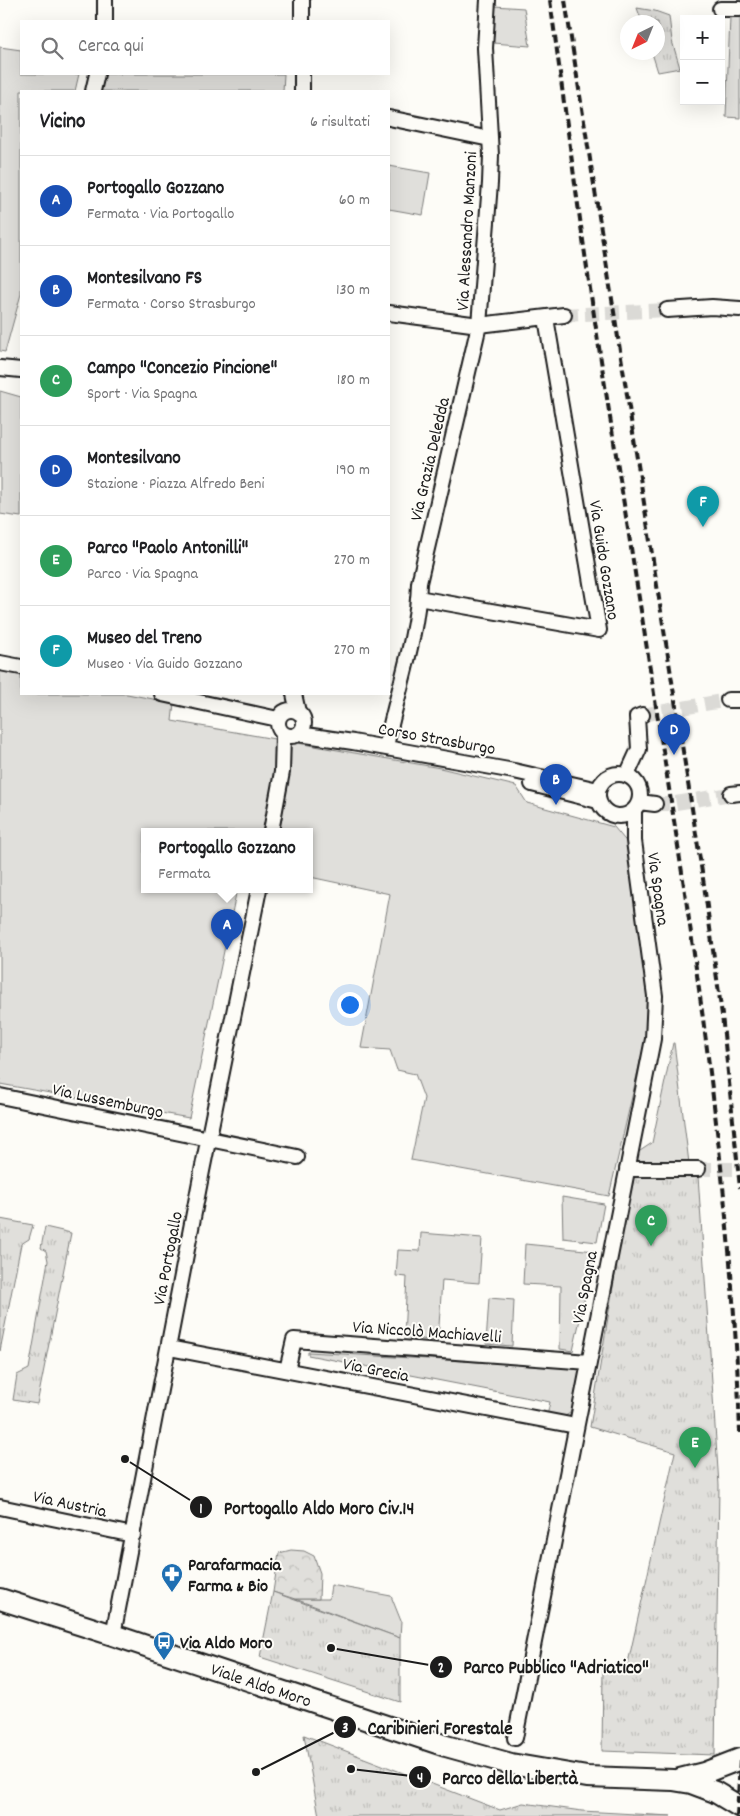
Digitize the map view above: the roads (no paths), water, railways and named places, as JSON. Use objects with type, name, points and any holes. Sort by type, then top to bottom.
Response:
[{"type":"street","points":[[105,0],[105,20]]},
{"type":"street","points":[[302,0],[302,20]]},
{"type":"street","name":"Via Alessandro Manzoni","points":[[479,325],[490,183],[490,139],[485,48],[488,0]]},
{"type":"street","points":[[720,9],[740,8]]},
{"type":"street","points":[[93,90],[98,75]]},
{"type":"street","points":[[302,75],[302,90]]},
{"type":"street","name":"Via Alessandro Manzoni","points":[[390,118],[490,139]]},
{"type":"street","points":[[667,310],[740,309]]},
{"type":"street","points":[[390,312],[479,325],[564,315]]},
{"type":"street","name":"Via Guido Gozzano","points":[[418,598],[599,630],[546,318]]},
{"type":"street","name":"Via Grazia Deledda","points":[[386,747],[411,637],[419,583],[479,325]]},
{"type":"street","points":[[0,368],[20,370]]},
{"type":"street","points":[[0,663],[20,667]]},
{"type":"street","name":"Corso Strasburgo","points":[[167,695],[257,715],[291,716],[353,742]]},
{"type":"street","points":[[271,828],[292,735],[303,728],[291,716],[286,695]]},
{"type":"street","points":[[292,735],[278,728],[291,716],[294,695]]},
{"type":"street","points":[[627,775],[638,749],[637,717],[642,715]]},
{"type":"street","name":"Corso Strasburgo","points":[[292,735],[386,747],[514,771],[524,782],[598,795]]},
{"type":"street","points":[[632,810],[640,796],[637,784],[627,775],[620,774],[608,777],[600,785],[598,795],[604,811],[614,816],[655,804]]},
{"type":"street","name":"Via Spagna","points":[[514,1738],[652,1039],[655,996],[634,840],[627,824],[632,810]]},
{"type":"street","name":"Via Portogallo","points":[[113,1634],[208,1140],[258,893]]},
{"type":"street","name":"Via Lussemburgo","points":[[0,1096],[297,1157]]},
{"type":"street","points":[[627,1169],[698,1169]]},
{"type":"street","name":"Via Niccolò Machiavelli","points":[[287,1370],[294,1340],[588,1362]]},
{"type":"street","name":"Via Grecia","points":[[169,1348],[576,1426]]},
{"type":"street","name":"Via Austria","points":[[0,1507],[133,1535]]},
{"type":"street","name":"Viale Aldo Moro","points":[[0,1599],[113,1634],[446,1746],[511,1764],[587,1777],[673,1780],[704,1787],[729,1799],[740,1807]]},
{"type":"street","name":"Viale Aldo Moro","points":[[673,1780],[704,1773],[740,1759]]},
{"type":"tunnel","points":[[564,315],[667,310]]},
{"type":"tunnel","points":[[642,715],[728,700]]},
{"type":"tunnel","points":[[655,804],[670,804],[731,794]]},
{"type":"tunnel","points":[[698,1169],[740,1169]]},
{"type":"railway","points":[[550,0],[592,302],[681,864],[708,1053],[728,1242],[736,1338],[740,1433]]},
{"type":"railway","points":[[565,0],[704,885],[722,1015],[740,1188]]},
{"type":"railway","points":[[737,1816],[740,1760]]},
{"type":"place","name":"Museo del Treno","points":[[703,527]]},
{"type":"place","name":"Montesilvano","points":[[674,755]]},
{"type":"place","name":"Montesilvano FS","points":[[556,805]]},
{"type":"place","name":"Portogallo Gozzano","points":[[227,950]]},
{"type":"place","name":"Campo \"Concezio Pincione\"","points":[[651,1246]]},
{"type":"place","name":"Portogallo Aldo Moro Civ.14","points":[[125,1459]]},
{"type":"place","name":"Parco \"Paolo Antonilli\"","points":[[695,1468]]},
{"type":"place","name":"Parafarmacia Farma & Bio","points":[[172,1593]]},
{"type":"place","name":"Parco Pubblico \"Adriatico\"","points":[[331,1648]]},
{"type":"place","name":"Via Aldo Moro","points":[[164,1661]]},
{"type":"place","name":"Parco della Libertà","points":[[351,1769]]},
{"type":"place","name":"Caribinieri Forestale","points":[[256,1772]]}]
